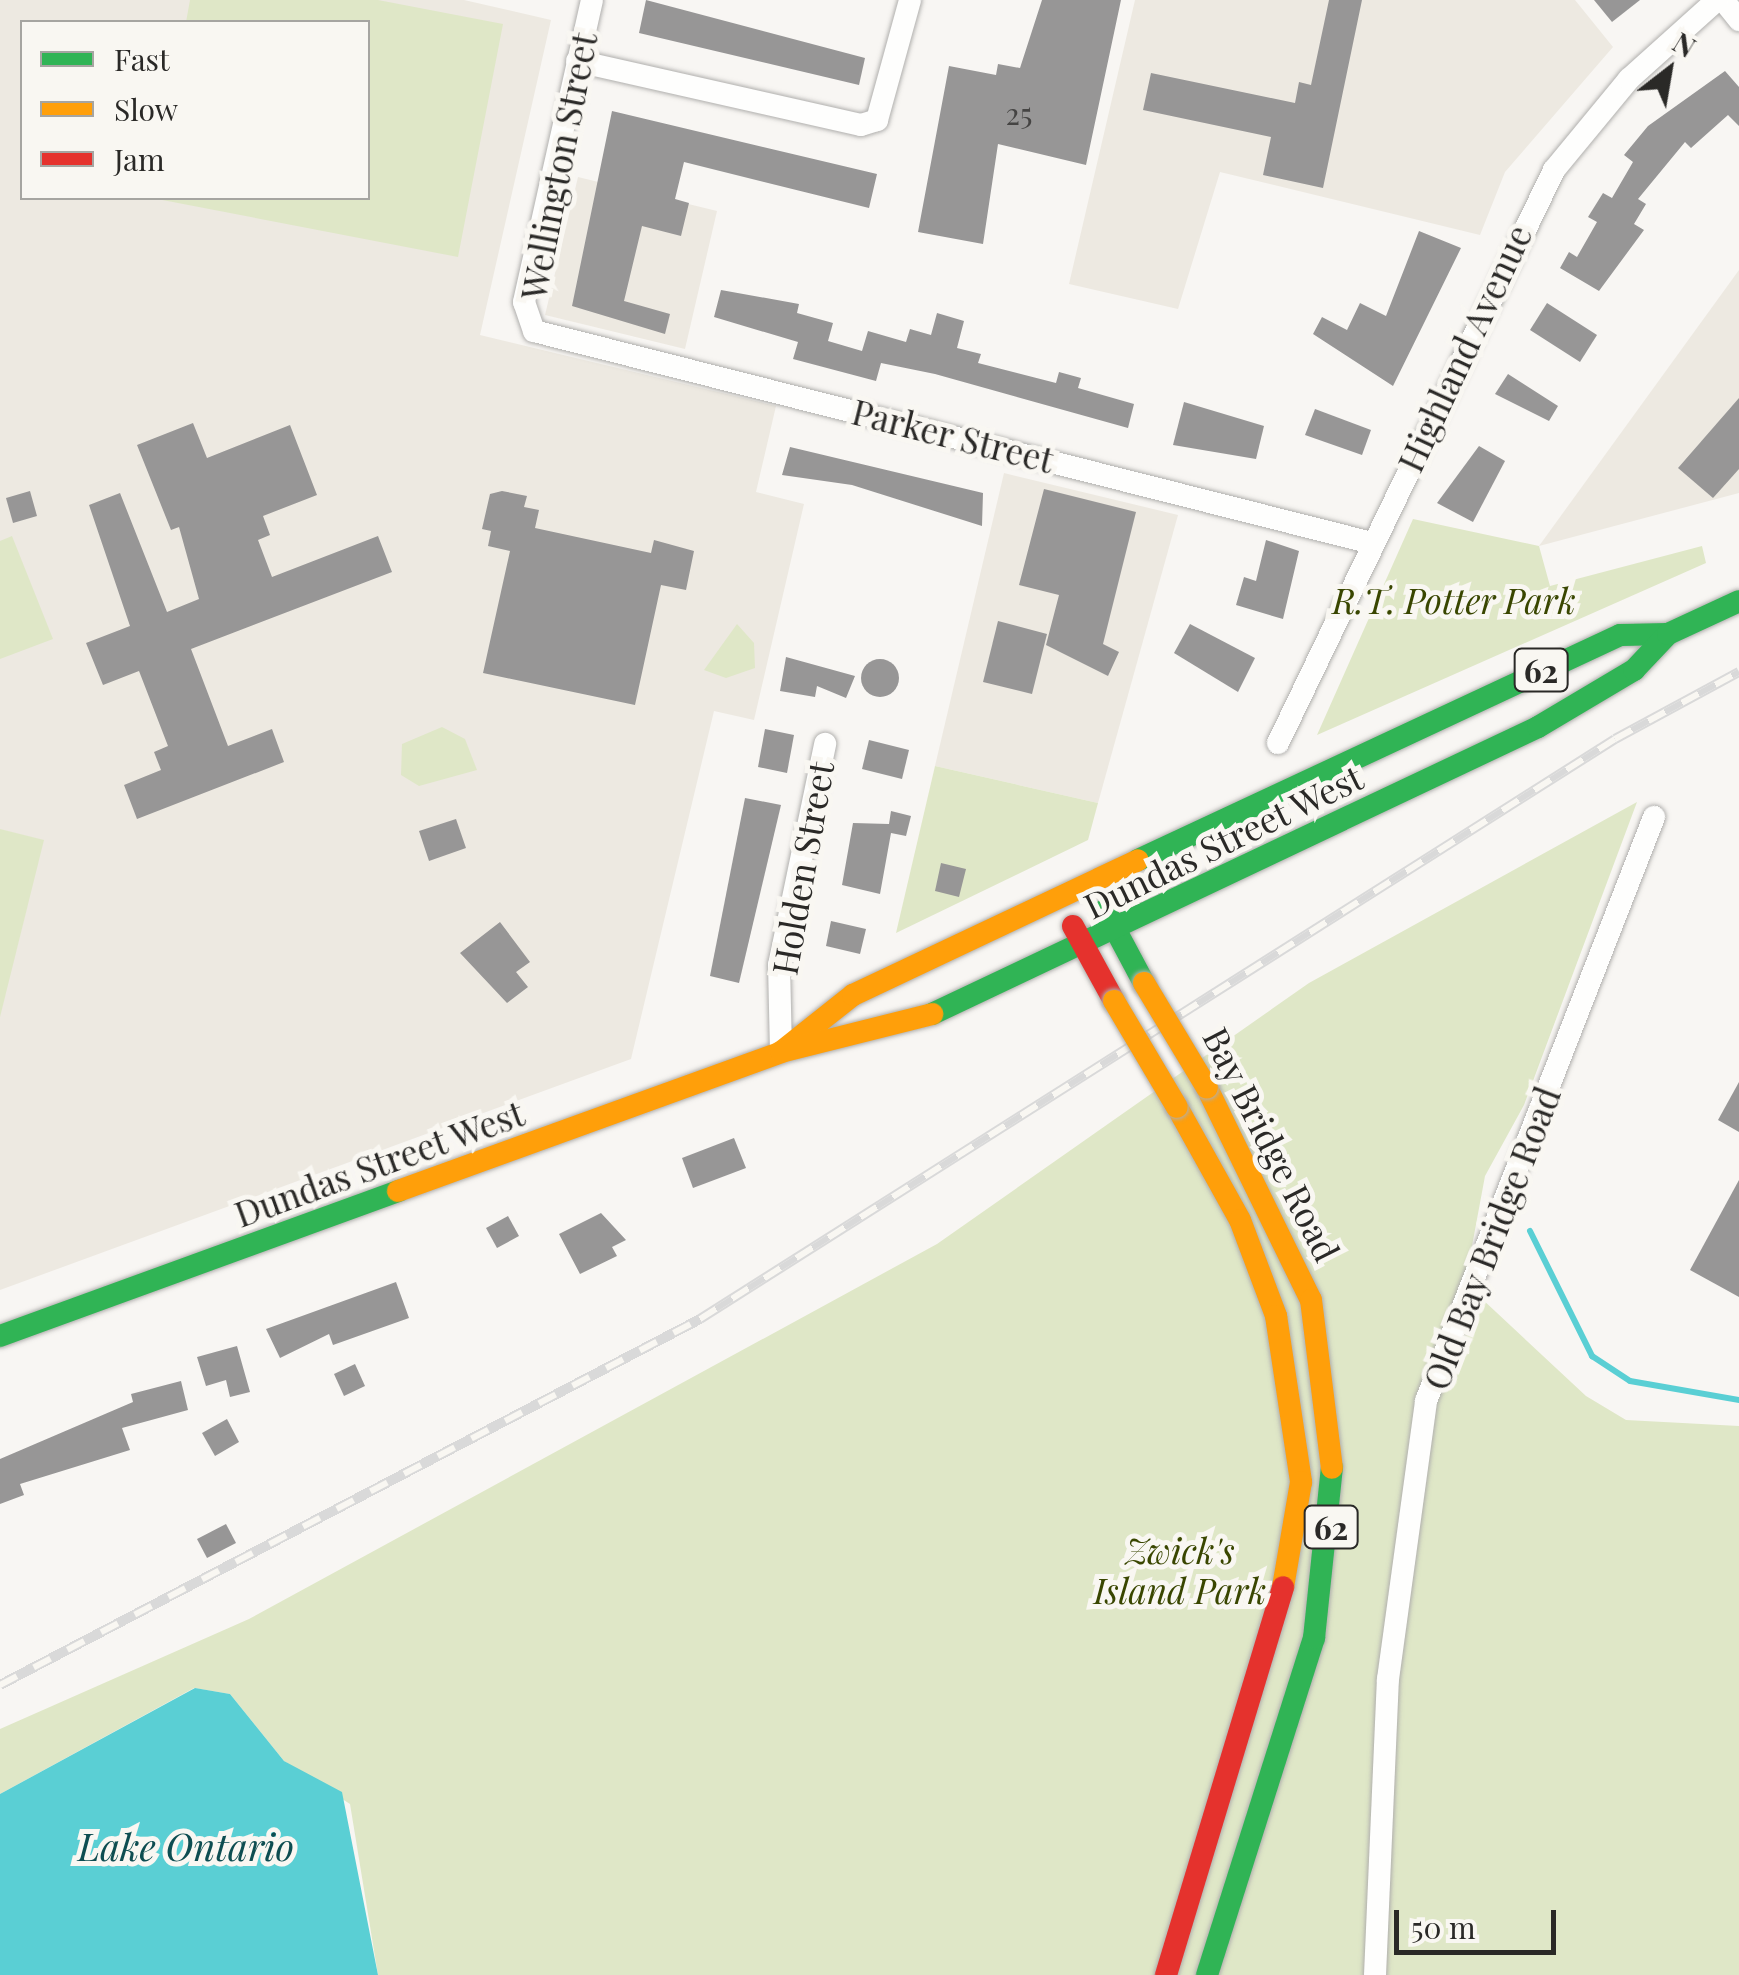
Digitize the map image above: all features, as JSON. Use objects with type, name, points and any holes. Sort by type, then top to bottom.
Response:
[{"type":"main road","name":"Dundas Street West","points":[[0,1336],[780,1052],[901,1029],[1085,947],[1538,727],[1634,670],[1668,634],[1739,601]]},
{"type":"main road","name":"Dundas Street West","points":[[780,1052],[853,995],[1093,887],[1620,635],[1668,634]]},
{"type":"main road","name":"Bay Bridge Road","points":[[1093,887],[1207,1088],[1312,1300],[1333,1477],[1314,1638],[1207,1975]]},
{"type":"main road","name":"Bay Bridge Road","points":[[1060,902],[1240,1220],[1276,1316],[1301,1482],[1276,1628],[1166,1975]]},
{"type":"street","name":"Wellington Street","points":[[534,331],[524,302],[592,0]]},
{"type":"street","points":[[578,60],[862,125],[877,120],[910,0]]},
{"type":"street","points":[[1720,0],[1739,20]]},
{"type":"street","name":"Highland Avenue","points":[[1278,742],[1554,170],[1615,93],[1720,0]]},
{"type":"street","name":"Parker Street","points":[[534,331],[1372,543]]},
{"type":"street","name":"Holden Street","points":[[780,1052],[779,965],[825,744]]},
{"type":"street","name":"Old Bay Bridge Road","points":[[1375,1975],[1388,1679],[1426,1401],[1654,817]]},
{"type":"shaded area","points":[[0,0],[464,0],[551,20],[480,335],[776,406],[756,492],[804,504],[754,720],[714,711],[631,1059],[0,1290]]},
{"type":"shaded area","points":[[1135,0],[1575,0],[1613,47],[1505,172],[1480,235],[1220,172],[1178,309],[1069,284]]},
{"type":"shaded area","points":[[578,177],[717,211],[685,349],[545,315]]},
{"type":"shaded area","points":[[1739,270],[1739,493],[1539,546]]},
{"type":"shaded area","points":[[1004,473],[1178,515],[1098,803],[935,766]]},
{"type":"green space","points":[[190,0],[378,0],[503,24],[458,257],[162,200],[370,200],[370,20],[186,20]]},
{"type":"green space","name":"R.T. Potter Park","points":[[1413,519],[1539,546],[1550,586],[1702,546],[1706,563],[1317,735]]},
{"type":"green space","points":[[12,536],[53,639],[0,659],[0,541]]},
{"type":"green space","points":[[737,624],[754,643],[755,668],[726,678],[704,670]]},
{"type":"green space","points":[[442,727],[465,739],[477,770],[419,786],[401,775],[402,744]]},
{"type":"green space","points":[[935,766],[1098,803],[1088,840],[896,933]]},
{"type":"green space","name":"Zwick's Island Park","points":[[1637,802],[1524,1105],[1485,1176],[1467,1273],[1481,1298],[1586,1396],[1626,1420],[1739,1426],[1739,1975],[378,1975],[350,1804],[284,1761],[230,1694],[194,1688],[0,1794],[0,1729],[249,1619],[937,1244],[1309,983]]},
{"type":"green space","points":[[0,829],[44,840],[0,1017]]},
{"type":"water","name":"Lake Ontario","points":[[195,1688],[230,1694],[284,1761],[342,1792],[378,1975],[0,1975],[0,1794]]},
{"type":"building","points":[[646,0],[865,58],[859,85],[639,33]]},
{"type":"building","points":[[1042,0],[1121,0],[1086,165],[998,144],[983,244],[918,232],[949,66],[996,75],[998,64],[1020,68]]},
{"type":"building","points":[[1329,0],[1362,0],[1323,188],[1263,175],[1271,137],[1143,110],[1151,73],[1295,103],[1299,82],[1311,85]]},
{"type":"building","points":[[1594,0],[1640,0],[1612,22]]},
{"type":"building","points":[[1725,71],[1739,87],[1739,126],[1728,115],[1691,148],[1685,142],[1638,199],[1646,204],[1634,224],[1644,230],[1599,291],[1560,268],[1569,252],[1577,257],[1597,222],[1588,217],[1603,193],[1612,198],[1633,162],[1624,155],[1648,126]]},
{"type":"building","points":[[612,111],[877,174],[869,208],[684,162],[675,199],[689,203],[681,236],[642,226],[624,301],[670,314],[665,334],[572,306]]},
{"type":"building","points":[[1419,231],[1461,248],[1393,386],[1313,334],[1322,317],[1347,330],[1360,303],[1386,316]]},
{"type":"building","points":[[721,290],[799,304],[797,313],[833,323],[828,341],[862,351],[868,331],[906,342],[910,329],[931,335],[937,313],[964,321],[957,348],[981,354],[978,363],[1056,383],[1059,372],[1081,378],[1078,388],[1134,404],[1128,428],[935,374],[881,363],[876,381],[793,359],[798,342],[714,317]]},
{"type":"building","points":[[1547,303],[1597,335],[1580,362],[1530,330]]},
{"type":"building","points":[[1508,374],[1558,406],[1549,421],[1495,394]]},
{"type":"building","points":[[1739,398],[1739,469],[1713,498],[1678,468]]},
{"type":"building","points":[[1184,402],[1264,426],[1256,459],[1173,445]]},
{"type":"building","points":[[1315,409],[1371,430],[1362,455],[1305,435]]},
{"type":"building","points":[[193,423],[207,458],[290,425],[317,495],[263,516],[270,535],[258,540],[272,577],[378,536],[392,572],[191,649],[228,746],[272,729],[284,762],[137,819],[124,785],[161,770],[154,752],[168,746],[139,671],[103,685],[86,643],[130,626],[89,505],[120,493],[167,612],[199,599],[179,527],[171,530],[137,445]]},
{"type":"building","points":[[1479,446],[1505,461],[1473,522],[1437,503]]},
{"type":"building","points":[[790,447],[983,493],[982,526],[852,485],[782,475]]},
{"type":"building","points":[[1044,489],[1136,512],[1103,644],[1119,652],[1108,676],[1046,645],[1059,595],[1019,585]]},
{"type":"building","points":[[30,491],[37,516],[13,523],[6,498]]},
{"type":"building","points":[[502,491],[527,496],[524,507],[539,510],[535,528],[651,553],[654,540],[694,551],[686,590],[661,585],[635,705],[483,673],[510,551],[488,546],[491,531],[482,529],[490,494]]},
{"type":"building","points":[[1266,540],[1299,551],[1283,619],[1236,605],[1244,577],[1256,581]]},
{"type":"building","points":[[998,621],[1047,634],[1032,694],[983,682]]},
{"type":"building","points":[[1190,624],[1255,658],[1238,692],[1174,653]]},
{"type":"building","points":[[786,657],[855,676],[846,698],[817,686],[815,697],[780,691]]},
{"type":"building","points":[[880,659],[893,665],[899,678],[893,691],[880,697],[867,691],[861,678],[867,665]]},
{"type":"building","points":[[765,729],[794,735],[787,773],[758,767]]},
{"type":"building","points":[[869,740],[909,750],[902,779],[862,769]]},
{"type":"building","points":[[745,798],[781,805],[739,983],[710,976]]},
{"type":"building","points":[[891,811],[911,816],[906,836],[891,833],[880,894],[842,885],[853,823],[889,824]]},
{"type":"building","points":[[456,819],[466,848],[429,861],[419,831]]},
{"type":"building","points":[[941,863],[966,869],[959,897],[935,891]]},
{"type":"building","points":[[831,921],[866,929],[860,954],[826,946]]},
{"type":"building","points":[[500,922],[530,962],[516,972],[528,987],[507,1003],[460,953]]},
{"type":"building","points":[[1739,1082],[1739,1132],[1718,1120]]},
{"type":"building","points":[[734,1138],[746,1168],[693,1188],[682,1158]]},
{"type":"building","points":[[1739,1180],[1739,1297],[1690,1270]]},
{"type":"building","points":[[601,1213],[626,1240],[612,1247],[617,1256],[580,1274],[559,1234]]},
{"type":"building","points":[[508,1216],[519,1236],[497,1248],[486,1228]]},
{"type":"building","points":[[396,1282],[409,1318],[333,1345],[329,1334],[280,1358],[266,1329]]},
{"type":"building","points":[[237,1346],[250,1392],[230,1397],[226,1380],[206,1386],[197,1357]]},
{"type":"building","points":[[355,1364],[365,1386],[344,1396],[334,1374]]},
{"type":"building","points":[[181,1381],[188,1410],[122,1428],[130,1450],[20,1484],[24,1495],[0,1504],[0,1459],[133,1402],[131,1394]]},
{"type":"building","points":[[227,1419],[239,1442],[215,1456],[202,1433]]},
{"type":"building","points":[[226,1524],[236,1543],[207,1558],[197,1539]]},
{"type":"waterway","points":[[1530,1231],[1592,1356],[1630,1381],[1739,1400]]},
{"type":"railway","points":[[0,1685],[700,1319],[1615,739],[1739,672]]},
{"type":"traffic: fast","points":[[932,1014],[1538,727],[1634,670],[1668,634],[1739,601]]},
{"type":"traffic: fast","points":[[1138,860],[1620,635],[1668,634]]},
{"type":"traffic: fast","points":[[1105,910],[1144,983]]},
{"type":"traffic: fast","points":[[0,1336],[398,1191]]},
{"type":"traffic: fast","points":[[1207,1975],[1314,1638],[1332,1468]]},
{"type":"traffic: slow","points":[[781,1052],[853,995],[1138,860]]},
{"type":"traffic: slow","points":[[1144,983],[1207,1088]]},
{"type":"traffic: slow","points":[[1114,1001],[1177,1107]]},
{"type":"traffic: slow","points":[[398,1191],[781,1052],[932,1014]]},
{"type":"traffic: slow","points":[[1207,1088],[1311,1300],[1332,1468]]},
{"type":"traffic: slow","points":[[1177,1107],[1240,1220],[1276,1316],[1301,1482],[1283,1587]]},
{"type":"traffic: jam","points":[[1073,926],[1114,1001]]},
{"type":"traffic: jam","points":[[1166,1975],[1283,1587]]}]
